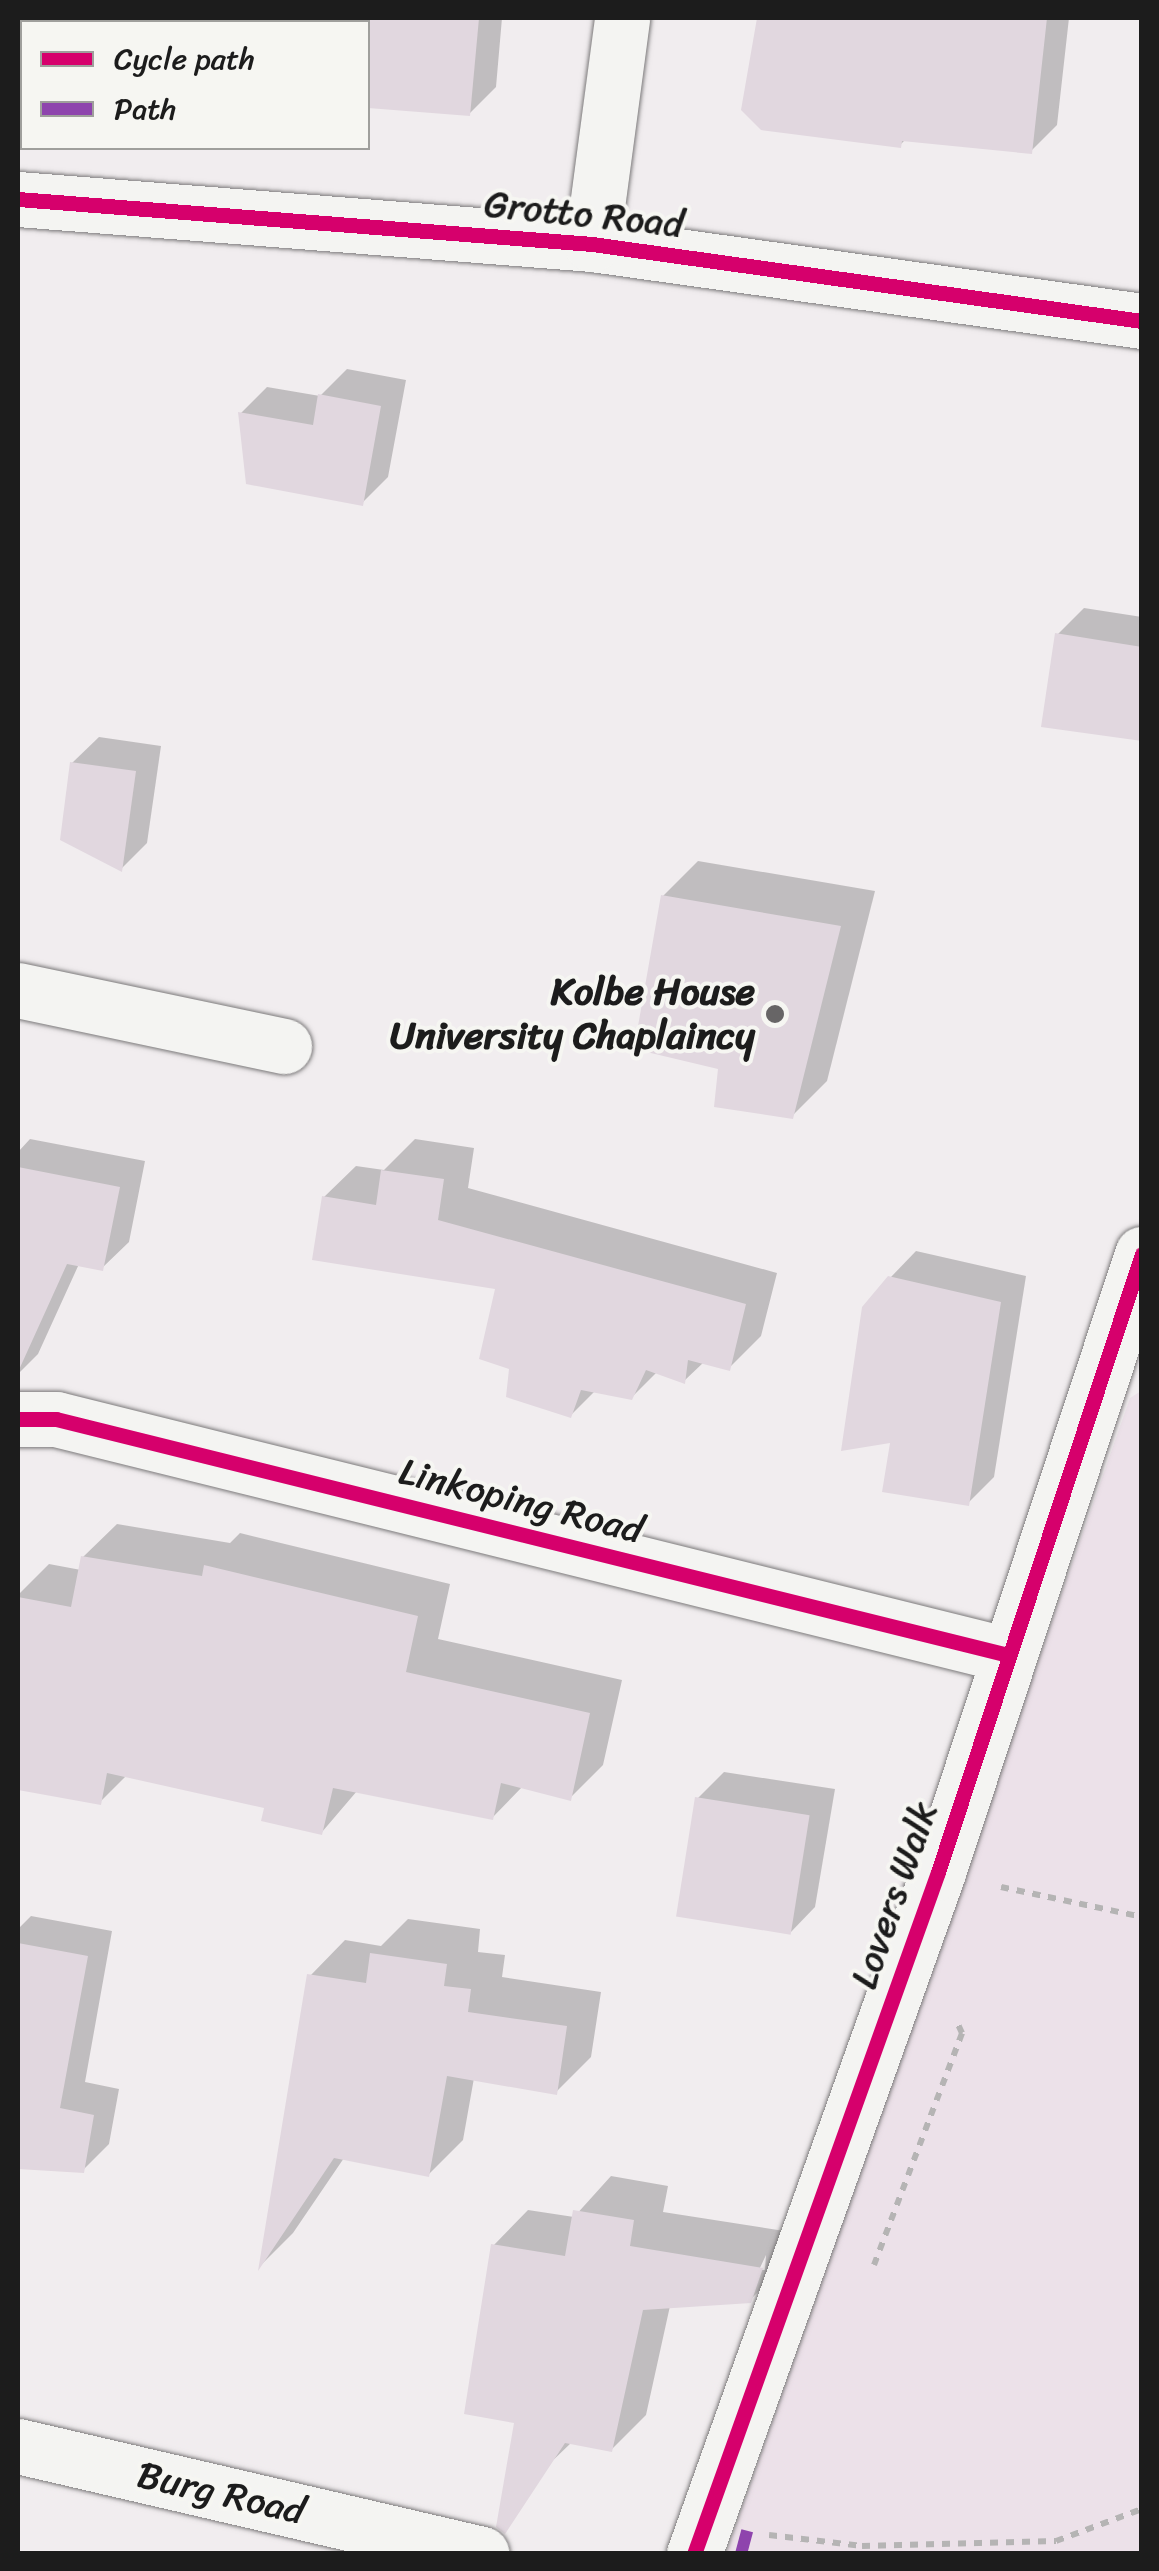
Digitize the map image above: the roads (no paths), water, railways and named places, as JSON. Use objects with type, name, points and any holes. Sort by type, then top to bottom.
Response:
[{"type":"street","name":"Grotto Road","points":[[592,244],[622,18]]},
{"type":"street","name":"Grotto Road","points":[[18,199],[592,244],[1142,320]]},
{"type":"street","points":[[18,990],[284,1046]]},
{"type":"street","name":"Lovers Walk","points":[[694,2554],[938,1872],[1008,1655],[1137,1285]]},
{"type":"street","name":"Linkoping Road","points":[[18,1419],[56,1419],[1008,1655]]},
{"type":"street","name":"Burg Road","points":[[18,2446],[482,2554]]},
{"type":"place","name":"Kolbe House University Chaplaincy","points":[[775,1014]]}]
